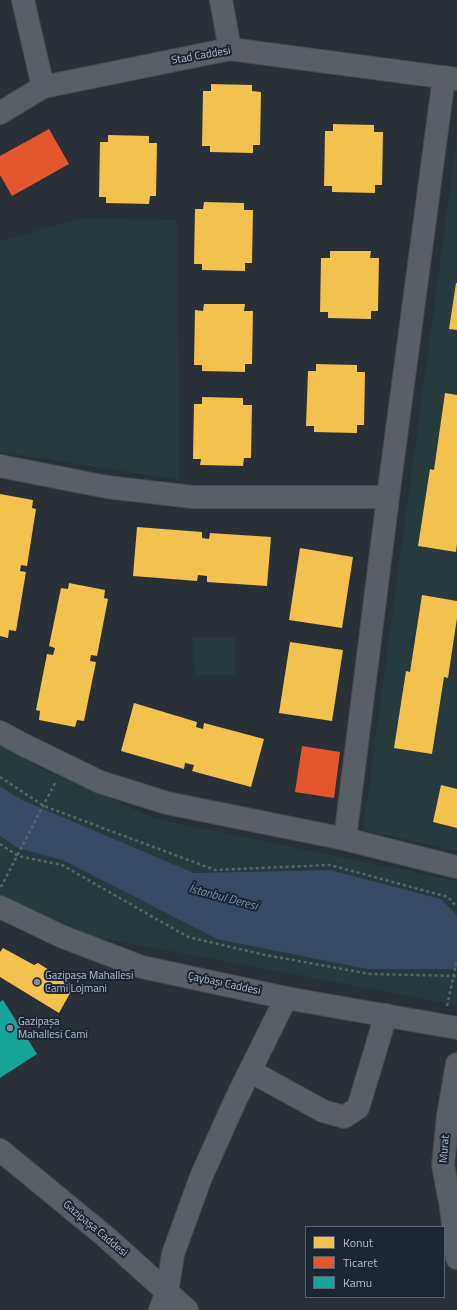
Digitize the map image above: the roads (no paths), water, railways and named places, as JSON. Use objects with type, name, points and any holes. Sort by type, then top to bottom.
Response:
[{"type":"street","points":[[23,0],[43,87]]},
{"type":"street","points":[[221,0],[230,49]]},
{"type":"street","name":"Stad Caddesi","points":[[0,113],[43,87],[230,49],[451,78]]},
{"type":"street","points":[[345,839],[388,497],[451,78]]},
{"type":"street","points":[[0,466],[107,487],[193,497],[388,497]]},
{"type":"street","points":[[0,732],[100,782],[167,803],[345,839],[457,867]]},
{"type":"street","name":"Çaybaşı Caddesi","points":[[0,908],[63,937],[142,967],[286,998],[450,1026]]},
{"type":"street","points":[[163,1301],[173,1254],[201,1177],[250,1071],[286,998]]},
{"type":"street","points":[[250,1071],[323,1111],[344,1117],[358,1108],[386,1015]]},
{"type":"street","name":"Murat","points":[[452,1251],[443,1165],[448,1116],[457,1064]]},
{"type":"street","name":"Gazipaşa Caddesi","points":[[0,1150],[106,1237],[163,1301],[187,1310]]},
{"type":"water","name":"İstanbul Deresi","points":[[0,786],[20,799],[194,873],[330,870],[441,899],[457,915],[457,969],[368,969],[217,939],[65,861],[18,848],[0,836]]},
{"type":"place","name":"Gazipaşa Mahallesi Cami Lojmani","points":[[37,982]]},
{"type":"place","name":"Gazipaşa Mahallesi Cami","points":[[10,1028]]}]
